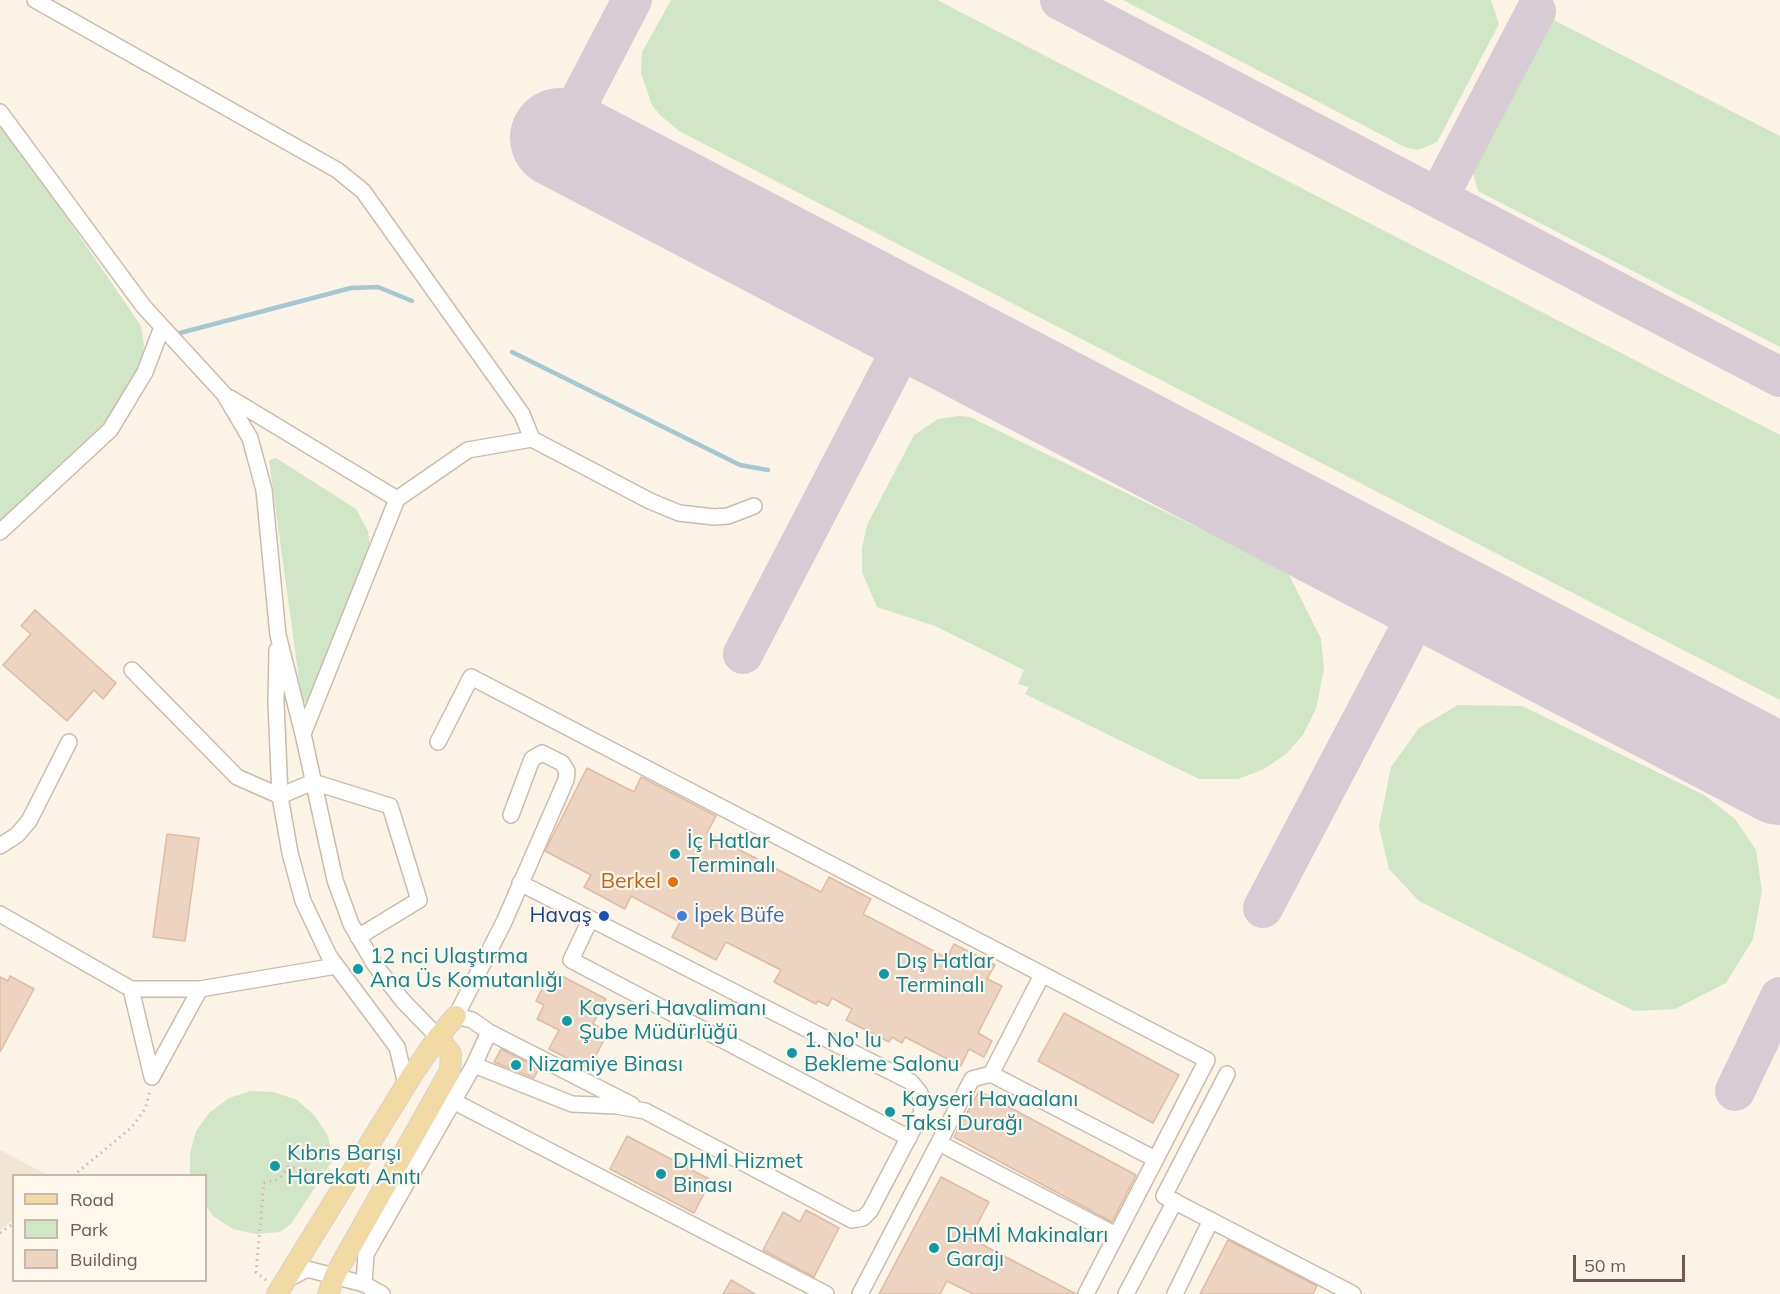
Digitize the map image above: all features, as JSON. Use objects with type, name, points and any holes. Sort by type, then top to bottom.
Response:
[{"type":"main road","points":[[281,1288],[406,1084],[438,1037],[456,1016]]},
{"type":"main road","points":[[328,1294],[335,1275],[450,1071],[451,1054],[438,1037]]},
{"type":"lane","points":[[35,0],[337,170],[363,190],[522,414],[532,439]]},
{"type":"lane","points":[[0,112],[144,307],[224,394],[250,438],[261,472],[278,635],[276,703],[280,796],[290,853],[303,901],[319,939],[336,966],[397,1047],[406,1084]]},
{"type":"lane","points":[[0,532],[110,430],[140,382],[162,327]]},
{"type":"lane","points":[[224,394],[397,499]]},
{"type":"lane","points":[[303,734],[397,499],[468,450],[532,439],[640,496],[679,513],[714,517],[741,512],[754,506]]},
{"type":"lane","points":[[278,635],[303,734],[335,880],[358,937],[388,984],[438,1037]]},
{"type":"lane","points":[[132,669],[237,777],[280,796],[313,782],[390,806],[419,900],[358,937]]},
{"type":"lane","points":[[438,742],[471,677],[1207,1060],[1086,1294]]},
{"type":"lane","points":[[0,846],[16,835],[29,821],[69,742]]},
{"type":"lane","points":[[511,815],[532,759],[542,753],[562,763],[567,771],[566,780],[519,883],[504,922],[456,1016],[472,1020],[489,1032],[852,1220],[863,1218],[870,1211],[909,1138],[923,1106],[920,1093],[911,1082],[519,883]]},
{"type":"lane","points":[[0,914],[131,989],[200,989],[336,966]]},
{"type":"lane","points":[[590,920],[571,960],[909,1138]]},
{"type":"lane","points":[[991,1074],[1042,975]]},
{"type":"lane","points":[[131,989],[152,1077]]},
{"type":"lane","points":[[152,1077],[200,989]]},
{"type":"lane","points":[[364,1284],[366,1254],[474,1065],[489,1032]]},
{"type":"lane","points":[[474,1065],[572,1104],[617,1106],[645,1111]]},
{"type":"lane","points":[[860,1294],[972,1078],[991,1074],[1155,1159]]},
{"type":"lane","points":[[1227,1074],[1164,1196],[1353,1294]]},
{"type":"lane","points":[[453,1101],[826,1294]]},
{"type":"lane","points":[[939,1143],[1116,1235]]},
{"type":"lane","points":[[1126,1294],[1175,1201]]},
{"type":"lane","points":[[1175,1294],[1211,1220]]},
{"type":"lane","points":[[281,1288],[307,1269],[364,1284],[382,1294]]},
{"type":"path","points":[[75,1174],[132,1127],[140,1117],[149,1099],[152,1077]]},
{"type":"path","points":[[281,1288],[256,1272],[264,1183],[279,1179],[288,1167],[349,1177]]},
{"type":"shaded area","points":[[0,1150],[46,1174],[12,1174],[12,1221],[0,1230]]},
{"type":"green space","points":[[671,0],[937,0],[1780,435],[1780,700],[679,131],[652,105],[641,73],[642,52]]},
{"type":"green space","points":[[1123,0],[1491,0],[1499,24],[1437,142],[1418,150],[1405,147]]},
{"type":"green space","points":[[1536,11],[1780,136],[1780,347],[1478,191],[1471,166]]},
{"type":"green space","points":[[0,120],[141,326],[144,345],[141,368],[116,413],[41,489],[0,522]]},
{"type":"green space","points":[[970,417],[1287,571],[1321,639],[1324,668],[1316,709],[1303,735],[1286,754],[1264,769],[1238,779],[1199,779],[1025,694],[1029,687],[1018,684],[1024,670],[935,626],[877,607],[862,572],[862,548],[867,525],[914,435],[938,419]]},
{"type":"green space","points":[[276,458],[356,509],[368,531],[370,548],[309,703],[302,701],[269,460]]},
{"type":"green space","points":[[1458,705],[1522,706],[1704,795],[1735,819],[1756,850],[1762,891],[1753,939],[1726,983],[1675,1009],[1634,1011],[1419,901],[1389,869],[1379,827],[1391,767],[1419,728]]},
{"type":"green space","points":[[251,1091],[274,1092],[297,1100],[315,1116],[328,1136],[333,1160],[291,1224],[280,1232],[256,1234],[233,1229],[213,1216],[207,1207],[207,1174],[190,1174],[190,1153],[196,1131],[210,1112],[229,1098]]},
{"type":"building","points":[[35,610],[116,683],[103,699],[94,690],[67,721],[3,665],[31,634],[21,626]]},
{"type":"building","points":[[587,768],[634,792],[641,777],[716,816],[707,833],[821,892],[829,877],[871,899],[863,914],[947,958],[954,944],[995,965],[987,979],[1002,986],[978,1033],[992,1041],[984,1057],[969,1049],[961,1066],[905,1037],[902,1043],[892,1037],[889,1042],[846,1020],[852,1009],[832,998],[828,1006],[818,1001],[816,1004],[774,982],[781,970],[726,942],[716,960],[672,937],[680,922],[631,896],[625,909],[584,887],[591,875],[545,851]]},
{"type":"building","points":[[167,834],[199,838],[185,941],[153,937]]},
{"type":"building","name":"Kayseri Havalimanı Şube Müdürlüğü","points":[[558,974],[606,999],[593,1024],[608,1032],[589,1069],[549,1049],[559,1030],[537,1019],[544,1005],[536,1001],[544,985],[551,988]]},
{"type":"building","points":[[10,976],[34,989],[0,1052],[0,977],[8,981]]},
{"type":"building","points":[[1064,1013],[1179,1075],[1153,1123],[1038,1061]]},
{"type":"building","points":[[501,1049],[539,1068],[534,1078],[494,1062]]},
{"type":"building","points":[[979,1091],[1136,1175],[1112,1222],[954,1137]]},
{"type":"building","name":"DHMİ Hizmet Binası","points":[[627,1136],[711,1180],[694,1213],[610,1169]]},
{"type":"building","name":"DHMİ Makinaları Garajı","points":[[941,1177],[989,1202],[970,1238],[1076,1294],[973,1294],[947,1281],[940,1294],[879,1294]]},
{"type":"building","points":[[806,1210],[839,1228],[814,1277],[763,1250],[783,1212],[800,1222]]},
{"type":"building","points":[[1228,1240],[1317,1286],[1313,1294],[1200,1294]]},
{"type":"building","points":[[731,1280],[755,1294],[723,1294]]},
{"type":"waterway","points":[[176,334],[351,288],[378,287],[412,301]]},
{"type":"waterway","points":[[512,352],[740,465],[768,470]]},
{"type":"taxiway","points":[[560,138],[632,0]]},
{"type":"taxiway","points":[[1060,0],[1780,377]]},
{"type":"taxiway","points":[[1438,198],[1536,11]]},
{"type":"taxiway","points":[[743,654],[915,323]]},
{"type":"taxiway","points":[[1263,908],[1429,592]]},
{"type":"taxiway","points":[[1735,1091],[1780,997]]},
{"type":"runway","points":[[560,138],[1780,775]]},
{"type":"place","name":"İç Hatlar Terminalı","points":[[675,854]]},
{"type":"place","name":"Berkel","points":[[673,882]]},
{"type":"place","name":"Havaş","points":[[604,916]]},
{"type":"place","name":"İpek Büfe","points":[[682,916]]},
{"type":"place","name":"12 nci Ulaştırma Ana Üs Komutanlığı","points":[[358,969]]},
{"type":"place","name":"Dış Hatlar Terminalı","points":[[884,974]]},
{"type":"place","name":"Kayseri Havalimanı Şube Müdürlüğü","points":[[567,1021]]},
{"type":"place","name":"1. No' lu Bekleme Salonu","points":[[792,1053]]},
{"type":"place","name":"Nizamiye Binası","points":[[516,1065]]},
{"type":"place","name":"Kayseri Havaalanı Taksi Durağı","points":[[890,1112]]},
{"type":"place","name":"Kıbrıs Barışı Harekatı Anıtı","points":[[275,1166]]},
{"type":"place","name":"DHMİ Hizmet Binası","points":[[661,1174]]},
{"type":"place","name":"DHMİ Makinaları Garajı","points":[[934,1248]]}]
